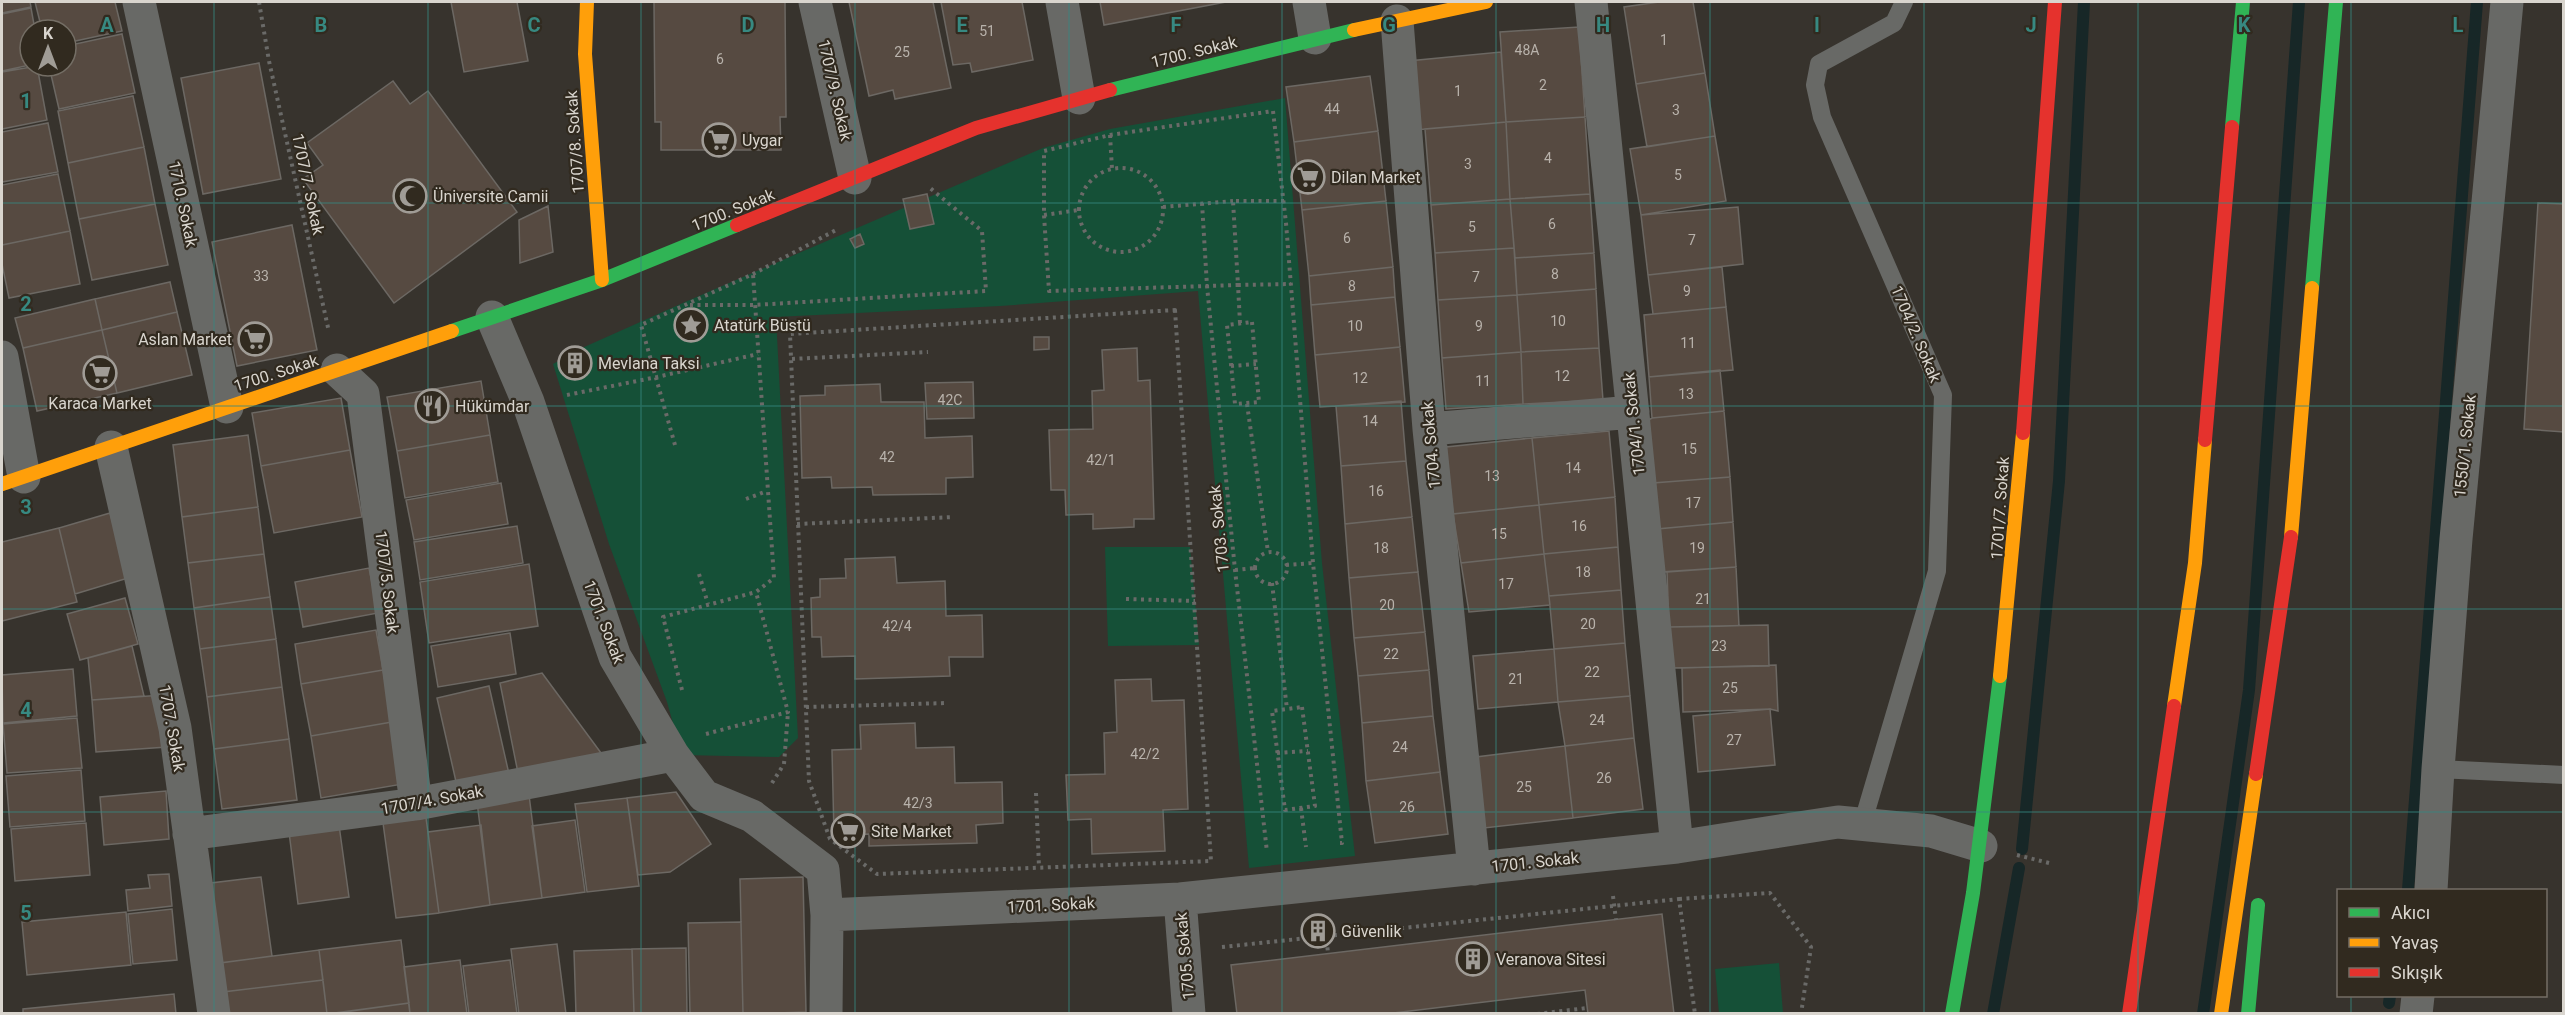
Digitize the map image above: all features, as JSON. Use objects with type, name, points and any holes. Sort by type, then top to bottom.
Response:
[{"type":"main road","name":"1707/8. Sokak","points":[[586,2],[585,54],[602,280]]},
{"type":"main road","name":"1700. Sokak","points":[[13,480],[602,280],[976,128],[1079,98],[1315,38],[1486,2]]},
{"type":"main road","name":"1701/7. Sokak","points":[[1952,1014],[1969,930],[1981,846],[2011,580],[2055,2]]},
{"type":"main road","points":[[2129,1014],[2195,562],[2242,2]]},
{"type":"main road","points":[[2270,777],[2336,2]]},
{"type":"main road","points":[[2222,1014],[2292,529]]},
{"type":"main road","points":[[2248,1014],[2259,895]]},
{"type":"street","name":"1710. Sokak","points":[[139,2],[227,407]]},
{"type":"street","name":"1707/9. Sokak","points":[[814,2],[855,178]]},
{"type":"street","points":[[1062,2],[1079,98]]},
{"type":"street","points":[[1309,2],[1315,38]]},
{"type":"street","name":"1704/1. Sokak","points":[[1592,2],[1677,847]]},
{"type":"street","name":"1550/1. Sokak","points":[[2431,889],[2456,539],[2507,2]]},
{"type":"street","name":"1704. Sokak","points":[[1397,21],[1429,429],[1474,869]]},
{"type":"street","name":"1701. Sokak","points":[[492,317],[528,402],[615,657],[673,755],[704,796],[752,816],[823,870],[827,915],[1180,899],[1677,847],[1838,822],[1931,831],[1981,846]]},
{"type":"street","points":[[2,357],[13,480]]},
{"type":"street","name":"1707/5. Sokak","points":[[337,370],[363,394],[416,804]]},
{"type":"street","points":[[1429,429],[1633,412]]},
{"type":"street","name":"1707. Sokak","points":[[111,447],[175,728],[214,1014]]},
{"type":"street","name":"1707/4. Sokak","points":[[189,834],[416,804],[673,755]]},
{"type":"street","name":"1705. Sokak","points":[[1180,899],[1189,1014]]},
{"type":"street","points":[[826,1014],[827,915]]},
{"type":"street","points":[[2416,1014],[2418,997]]},
{"type":"lane","name":"1704/2. Sokak","points":[[1862,825],[1937,571],[1943,395],[1822,117],[1815,85],[1819,64],[1894,23],[1904,2]]},
{"type":"lane","points":[[2438,769],[2564,775]]},
{"type":"path","name":"1707/7. Sokak","points":[[259,2],[268,61],[337,370]]},
{"type":"path","points":[[1291,284],[1049,291],[1044,215],[1044,152],[1110,135],[1273,111],[1284,201],[1291,284],[1313,563],[1342,843]]},
{"type":"path","points":[[1110,135],[1112,169]]},
{"type":"path","points":[[1124,168],[1146,176],[1161,195],[1163,207],[1162,220],[1157,232],[1148,242],[1136,249],[1123,252],[1110,250],[1098,244],[1088,235],[1081,223],[1079,210],[1088,184],[1099,174],[1112,169],[1124,168]]},
{"type":"path","points":[[690,305],[754,305],[986,291],[982,231],[922,181]]},
{"type":"path","points":[[1163,207],[1233,201],[1284,201]]},
{"type":"path","points":[[1233,201],[1240,323]]},
{"type":"path","name":"1703. Sokak","points":[[1202,203],[1207,286],[1235,570],[1266,852]]},
{"type":"path","points":[[1044,215],[1079,210]]},
{"type":"path","points":[[675,445],[641,325],[690,305],[841,227]]},
{"type":"path","points":[[682,694],[663,617],[756,592],[774,578],[753,274]]},
{"type":"path","points":[[1175,310],[1211,861],[877,874],[857,861],[830,839],[809,781],[797,524],[790,334],[1175,310]]},
{"type":"path","points":[[1252,322],[1259,402],[1234,404],[1227,325],[1240,323],[1252,322]]},
{"type":"path","points":[[792,359],[928,352]]},
{"type":"path","points":[[528,402],[657,377],[758,354]]},
{"type":"path","points":[[1231,366],[1256,364]]},
{"type":"path","points":[[1246,404],[1268,552]]},
{"type":"path","points":[[746,500],[767,490]]},
{"type":"path","points":[[797,524],[954,518]]},
{"type":"path","points":[[1268,552],[1282,556],[1286,565],[1285,576],[1277,583],[1262,581],[1255,568],[1257,559],[1268,552]]},
{"type":"path","points":[[1286,565],[1313,563]]},
{"type":"path","points":[[1235,570],[1255,568]]},
{"type":"path","points":[[699,574],[708,604]]},
{"type":"path","points":[[1272,583],[1287,709]]},
{"type":"path","points":[[752,816],[784,764],[788,712],[756,592]]},
{"type":"path","points":[[1126,599],[1195,601]]},
{"type":"path","points":[[806,707],[948,703]]},
{"type":"path","points":[[1302,707],[1308,751],[1315,806],[1285,810],[1272,711],[1302,707]]},
{"type":"path","points":[[673,755],[694,737],[788,712]]},
{"type":"path","points":[[1277,753],[1308,751]]},
{"type":"path","points":[[1036,793],[1039,867]]},
{"type":"path","points":[[1301,808],[1306,848]]},
{"type":"path","points":[[1221,958],[1219,947],[1615,905],[1770,893],[1811,947],[1801,1014]]},
{"type":"path","points":[[1613,896],[1616,920]]},
{"type":"path","points":[[1679,899],[1695,1014]]},
{"type":"path","points":[[1325,925],[1328,953]]},
{"type":"path","points":[[1537,1014],[1587,1008]]},
{"type":"green space","points":[[1285,98],[1322,563],[1355,856],[1249,868],[1198,291],[1000,306],[776,317],[798,738],[779,757],[682,755],[667,702],[609,544],[553,364],[582,348],[685,302],[1043,148],[1110,129]]},
{"type":"green space","points":[[1105,547],[1190,547],[1199,645],[1108,646]]},
{"type":"green space","points":[[1779,963],[1783,1013],[1719,1013],[1715,969]]},
{"type":"building","points":[[2,2],[30,2],[31,7],[2,13]]},
{"type":"building","points":[[35,2],[115,2],[122,31],[78,40],[78,18],[39,18]]},
{"type":"building","points":[[451,2],[517,2],[528,61],[464,72]]},
{"type":"building","points":[[654,2],[785,2],[786,117],[780,117],[781,150],[661,150],[661,122],[655,122]]},
{"type":"building","points":[[849,2],[933,2],[951,88],[895,99],[893,90],[869,96]]},
{"type":"building","points":[[941,2],[1022,2],[1033,60],[972,72],[970,63],[953,65]]},
{"type":"building","points":[[1100,2],[1226,2],[1104,25]]},
{"type":"building","points":[[1659,2],[1693,2],[1705,73],[1636,84],[1624,7]]},
{"type":"building","points":[[31,8],[33,18],[18,18],[18,68],[2,71],[2,14]]},
{"type":"building","points":[[1579,27],[1585,117],[1506,122],[1500,32]]},
{"type":"building","points":[[122,34],[135,93],[59,109],[52,78],[78,78],[78,43]]},
{"type":"building","points":[[1501,52],[1506,122],[1415,130],[1408,61]]},
{"type":"building","points":[[259,63],[281,179],[203,194],[181,78]]},
{"type":"building","points":[[18,69],[18,78],[39,78],[47,120],[2,129],[2,72]]},
{"type":"building","points":[[1705,73],[1715,136],[1647,147],[1636,84]]},
{"type":"building","points":[[1370,76],[1378,131],[1294,142],[1286,87]]},
{"type":"building","name":"Üniversite Camii","points":[[393,81],[410,104],[428,91],[517,212],[394,303],[303,179],[323,165],[307,143]]},
{"type":"building","points":[[133,96],[144,147],[68,163],[58,111]]},
{"type":"building","points":[[1585,117],[1590,194],[1510,199],[1506,122]]},
{"type":"building","points":[[1506,122],[1510,199],[1431,205],[1425,129]]},
{"type":"building","points":[[48,123],[58,172],[2,182],[2,132]]},
{"type":"building","points":[[1378,131],[1386,201],[1302,210],[1294,142]]},
{"type":"building","points":[[1715,136],[1726,201],[1641,215],[1630,149]]},
{"type":"building","points":[[144,147],[155,204],[79,219],[68,163]]},
{"type":"building","points":[[58,174],[70,231],[2,245],[2,185]]},
{"type":"building","points":[[927,194],[934,224],[910,229],[903,199]]},
{"type":"building","points":[[1590,194],[1594,253],[1515,258],[1510,199]]},
{"type":"building","points":[[1510,199],[1514,248],[1435,253],[1431,205]]},
{"type":"building","points":[[1386,201],[1393,267],[1309,276],[1302,210]]},
{"type":"building","points":[[2538,203],[2564,204],[2564,432],[2524,429]]},
{"type":"building","points":[[155,204],[168,265],[92,280],[79,219]]},
{"type":"building","points":[[548,206],[553,252],[520,263],[519,220]]},
{"type":"building","points":[[1738,207],[1743,264],[1648,275],[1641,215]]},
{"type":"building","points":[[292,225],[317,350],[237,366],[212,242]]},
{"type":"building","points":[[70,231],[80,284],[9,298],[2,264],[2,245]]},
{"type":"building","points":[[860,234],[864,244],[855,248],[850,239]]},
{"type":"building","points":[[1514,248],[1517,295],[1438,300],[1435,253]]},
{"type":"building","points":[[1594,253],[1596,289],[1517,295],[1515,258]]},
{"type":"building","points":[[1393,267],[1395,297],[1311,305],[1309,276]]},
{"type":"building","points":[[1722,267],[1726,307],[1653,314],[1648,275]]},
{"type":"building","points":[[170,282],[177,312],[102,330],[95,299]]},
{"type":"building","points":[[1596,289],[1599,348],[1521,352],[1517,295]]},
{"type":"building","points":[[1517,295],[1521,352],[1442,358],[1438,300]]},
{"type":"building","points":[[1395,297],[1400,347],[1315,355],[1311,305]]},
{"type":"building","points":[[95,299],[102,330],[23,348],[15,318]]},
{"type":"building","points":[[1726,307],[1733,370],[1649,377],[1644,315]]},
{"type":"building","points":[[177,312],[192,375],[117,393],[102,330]]},
{"type":"building","points":[[102,330],[117,393],[37,411],[23,348]]},
{"type":"building","points":[[1034,337],[1049,337],[1049,349],[1034,350]]},
{"type":"building","points":[[1400,347],[1405,402],[1320,407],[1315,355]]},
{"type":"building","name":"Mevlana Taksi","points":[[582,348],[591,365],[567,378],[558,361]]},
{"type":"building","points":[[1137,348],[1138,381],[1150,380],[1154,519],[1134,519],[1134,527],[1093,529],[1093,514],[1066,515],[1065,490],[1051,490],[1049,430],[1093,429],[1092,391],[1104,390],[1102,350]]},
{"type":"building","points":[[1599,348],[1603,400],[1523,404],[1521,352]]},
{"type":"building","points":[[1521,352],[1523,404],[1446,409],[1442,358]]},
{"type":"building","points":[[1720,370],[1724,411],[1652,418],[1649,377]]},
{"type":"building","points":[[481,381],[490,435],[397,451],[387,397]]},
{"type":"building","points":[[973,382],[974,418],[927,419],[925,383]]},
{"type":"building","points":[[880,384],[881,402],[924,402],[925,438],[972,436],[973,477],[946,478],[946,494],[873,495],[872,487],[832,488],[831,477],[802,478],[800,396],[825,395],[825,386]]},
{"type":"building","points":[[341,398],[350,450],[261,466],[252,413]]},
{"type":"building","points":[[1401,401],[1406,461],[1341,466],[1336,406]]},
{"type":"building","points":[[1724,411],[1730,477],[1653,483],[1647,421],[1652,418]]},
{"type":"building","points":[[1609,431],[1615,497],[1539,505],[1532,438]]},
{"type":"building","points":[[248,435],[258,507],[182,517],[173,445]]},
{"type":"building","points":[[490,435],[498,482],[405,498],[397,451]]},
{"type":"building","points":[[1532,438],[1539,505],[1453,514],[1446,447]]},
{"type":"building","points":[[350,450],[362,517],[274,533],[261,466]]},
{"type":"building","points":[[1406,461],[1412,517],[1345,524],[1341,466]]},
{"type":"building","points":[[1730,477],[1733,522],[1657,529],[1653,483]]},
{"type":"building","points":[[501,483],[508,524],[414,540],[406,500]]},
{"type":"building","points":[[1615,497],[1618,547],[1544,554],[1539,505]]},
{"type":"building","points":[[1539,505],[1544,554],[1461,563],[1453,514]]},
{"type":"building","points":[[258,507],[264,554],[188,563],[182,517]]},
{"type":"building","points":[[110,513],[128,578],[75,594],[59,528]]},
{"type":"building","points":[[1412,517],[1418,572],[1349,578],[1345,524]]},
{"type":"building","points":[[1733,522],[1736,567],[1660,572],[1657,529]]},
{"type":"building","points":[[517,526],[523,563],[420,580],[414,542]]},
{"type":"building","points":[[59,528],[77,602],[2,621],[2,542]]},
{"type":"building","points":[[1618,547],[1621,590],[1549,596],[1544,554]]},
{"type":"building","points":[[264,554],[270,597],[194,608],[188,563]]},
{"type":"building","points":[[1544,554],[1550,605],[1469,612],[1461,563]]},
{"type":"building","points":[[895,557],[897,583],[945,581],[946,616],[982,615],[983,657],[949,657],[950,676],[855,679],[855,656],[822,657],[821,637],[812,637],[811,598],[820,597],[820,579],[846,578],[845,559]]},
{"type":"building","points":[[529,564],[538,626],[429,643],[420,582]]},
{"type":"building","points":[[1736,567],[1739,626],[1669,627],[1667,572]]},
{"type":"building","points":[[369,568],[378,613],[303,627],[295,582]]},
{"type":"building","points":[[1418,572],[1425,632],[1354,638],[1349,578]]},
{"type":"building","points":[[1621,590],[1625,643],[1554,649],[1549,596]]},
{"type":"building","points":[[270,597],[276,639],[200,649],[194,608]]},
{"type":"building","points":[[125,598],[138,644],[80,660],[67,614]]},
{"type":"building","points":[[1768,625],[1769,666],[1670,668],[1669,627]]},
{"type":"building","points":[[376,630],[383,670],[301,684],[295,644]]},
{"type":"building","points":[[1425,632],[1429,670],[1358,676],[1354,638]]},
{"type":"building","points":[[510,633],[516,674],[438,687],[431,646]]},
{"type":"building","points":[[276,639],[282,687],[207,697],[200,649]]},
{"type":"building","points":[[1625,643],[1630,696],[1558,702],[1554,649]]},
{"type":"building","points":[[132,646],[144,696],[92,700],[88,658]]},
{"type":"building","points":[[1554,649],[1558,702],[1478,709],[1473,656]]},
{"type":"building","points":[[1776,665],[1778,711],[1770,709],[1683,712],[1682,668]]},
{"type":"building","points":[[73,669],[77,716],[3,723],[2,675]]},
{"type":"building","points":[[383,670],[392,722],[311,736],[301,684]]},
{"type":"building","points":[[1429,670],[1433,716],[1362,723],[1358,676]]},
{"type":"building","points":[[542,673],[604,757],[518,773],[500,683]]},
{"type":"building","points":[[1151,679],[1152,701],[1184,700],[1188,809],[1163,810],[1165,851],[1092,854],[1091,819],[1068,820],[1066,775],[1105,774],[1104,733],[1117,732],[1115,680]]},
{"type":"building","points":[[489,686],[509,774],[457,786],[437,698]]},
{"type":"building","points":[[282,687],[289,739],[214,749],[207,697]]},
{"type":"building","points":[[163,695],[167,747],[96,752],[92,700]]},
{"type":"building","points":[[1630,696],[1634,738],[1565,746],[1558,702]]},
{"type":"building","points":[[1770,709],[1775,765],[1698,772],[1693,716]]},
{"type":"building","points":[[1433,716],[1440,772],[1366,781],[1362,723]]},
{"type":"building","points":[[77,718],[82,768],[7,773],[3,724]]},
{"type":"building","points":[[392,722],[403,784],[321,798],[311,736]]},
{"type":"building","points":[[915,723],[916,748],[954,747],[955,783],[1002,782],[1003,823],[976,825],[977,843],[869,846],[869,834],[834,835],[832,750],[861,749],[860,725]]},
{"type":"building","points":[[1634,738],[1643,809],[1573,818],[1565,746]]},
{"type":"building","points":[[289,739],[297,800],[222,809],[214,749]]},
{"type":"building","points":[[1565,746],[1573,818],[1484,828],[1476,757]]},
{"type":"building","points":[[81,770],[85,821],[10,827],[6,776]]},
{"type":"building","points":[[1440,772],[1448,834],[1375,843],[1366,781]]},
{"type":"building","points":[[166,791],[169,839],[104,845],[100,797]]},
{"type":"building","points":[[676,792],[711,844],[670,872],[638,875],[627,798]]},
{"type":"building","points":[[529,795],[542,898],[490,905],[477,802]]},
{"type":"building","points":[[627,798],[639,886],[587,892],[575,804]]},
{"type":"building","points":[[338,818],[349,897],[298,904],[288,824]]},
{"type":"building","points":[[426,818],[439,913],[396,918],[383,823]]},
{"type":"building","points":[[575,820],[585,892],[542,898],[532,826]]},
{"type":"building","points":[[86,823],[90,875],[15,881],[11,829]]},
{"type":"building","points":[[481,825],[490,905],[439,913],[428,832]]},
{"type":"building","points":[[169,874],[172,906],[128,911],[126,890],[150,888],[148,875]]},
{"type":"building","points":[[261,877],[272,956],[221,963],[211,883]]},
{"type":"building","points":[[803,877],[806,1012],[743,1014],[740,879]]},
{"type":"building","points":[[172,909],[177,960],[133,964],[128,914]]},
{"type":"building","points":[[126,912],[131,965],[27,975],[22,922]]},
{"type":"building","name":"Veranova Sitesi","points":[[1662,914],[1674,1014],[1588,1014],[1585,990],[1385,1014],[1237,1014],[1231,965]]},
{"type":"building","points":[[741,922],[743,1014],[690,1014],[688,923]]},
{"type":"building","name":"Güvenlik","points":[[1323,925],[1325,935],[1311,936],[1311,926]]},
{"type":"building","points":[[401,940],[409,1003],[327,1014],[319,950]]},
{"type":"building","points":[[557,944],[566,1014],[519,1014],[511,949]]},
{"type":"building","points":[[686,948],[687,1014],[634,1014],[632,949]]},
{"type":"building","points":[[632,949],[634,1014],[576,1014],[574,951]]},
{"type":"building","points":[[319,950],[323,980],[223,992],[220,963]]},
{"type":"building","points":[[460,960],[467,1014],[410,1014],[404,967]]},
{"type":"building","points":[[510,960],[517,1014],[469,1014],[463,966]]},
{"type":"building","points":[[323,980],[327,1014],[226,1014],[223,992]]},
{"type":"building","points":[[174,994],[176,1014],[23,1014],[23,1009]]},
{"type":"building","points":[[409,1003],[410,1014],[330,1014]]},
{"type":"waterway","points":[[2022,849],[2059,481],[2084,2]]},
{"type":"waterway","points":[[2203,1014],[2249,690],[2299,2]]},
{"type":"waterway","points":[[2408,889],[2477,2]]},
{"type":"waterway","points":[[1993,1014],[2019,868]]},
{"type":"waterway","points":[[2389,1003],[2390,997]]},
{"type":"traffic: fast","points":[[2232,127],[2243,2]]},
{"type":"traffic: fast","points":[[2312,288],[2336,2]]},
{"type":"traffic: fast","points":[[1110,90],[1354,30]]},
{"type":"traffic: fast","points":[[452,331],[602,280],[737,225]]},
{"type":"traffic: fast","points":[[1952,1014],[1973,893],[2000,676]]},
{"type":"traffic: fast","points":[[2248,1014],[2258,905]]},
{"type":"traffic: slow","points":[[587,2],[585,54],[602,280]]},
{"type":"traffic: slow","points":[[1354,30],[1486,2]]},
{"type":"traffic: slow","points":[[2291,537],[2312,288]]},
{"type":"traffic: slow","points":[[2,484],[452,331]]},
{"type":"traffic: slow","points":[[2000,676],[2023,433]]},
{"type":"traffic: slow","points":[[2174,706],[2195,563],[2205,440]]},
{"type":"traffic: slow","points":[[2221,1014],[2256,774]]},
{"type":"traffic: jam","points":[[2023,433],[2055,2]]},
{"type":"traffic: jam","points":[[737,225],[976,128],[1110,90]]},
{"type":"traffic: jam","points":[[2205,440],[2232,127]]},
{"type":"traffic: jam","points":[[2256,774],[2291,537]]},
{"type":"traffic: jam","points":[[2129,1014],[2174,706]]},
{"type":"place","name":"Uygar","points":[[719,140]]},
{"type":"place","name":"Dilan Market","points":[[1308,177]]},
{"type":"place","name":"Üniversite Camii","points":[[410,196]]},
{"type":"place","name":"Atatürk Büstü","points":[[691,325]]},
{"type":"place","name":"Aslan Market","points":[[255,339]]},
{"type":"place","name":"Mevlana Taksi","points":[[575,363]]},
{"type":"place","name":"Karaca Market","points":[[100,373]]},
{"type":"place","name":"Hükümdar","points":[[432,406]]},
{"type":"place","name":"Site Market","points":[[848,831]]},
{"type":"place","name":"Güvenlik","points":[[1318,931]]},
{"type":"place","name":"Veranova Sitesi","points":[[1473,959]]}]
